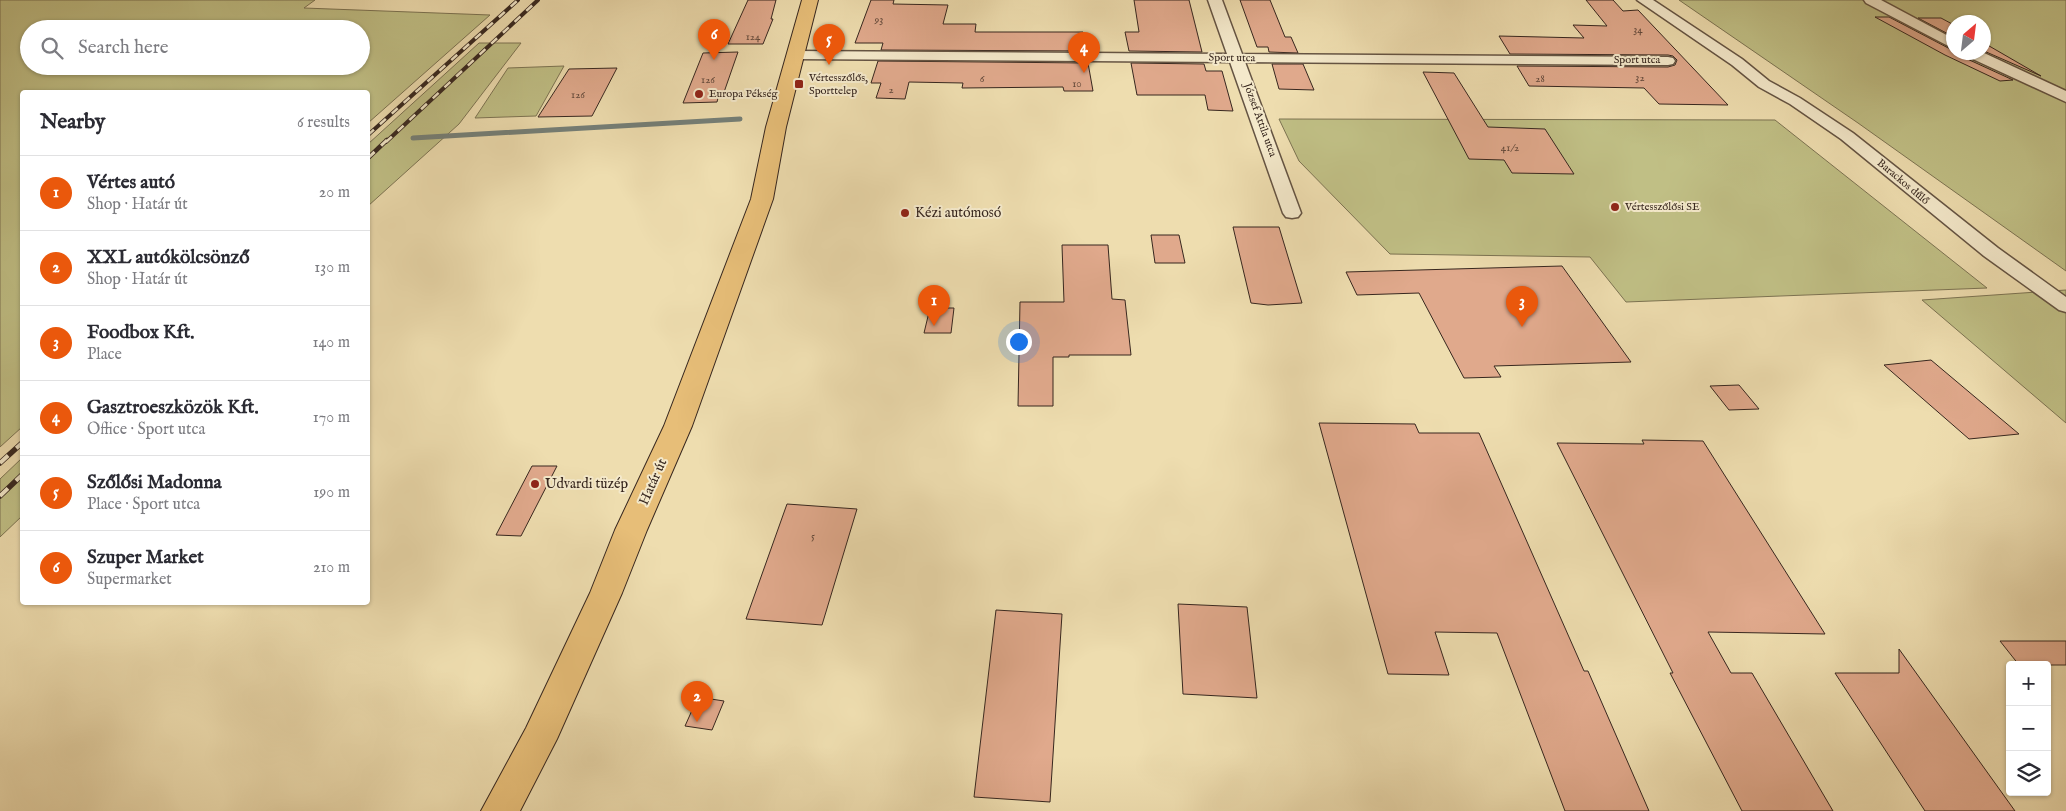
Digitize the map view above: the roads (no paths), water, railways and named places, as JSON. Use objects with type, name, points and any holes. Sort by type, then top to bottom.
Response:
[{"type":"main road","name":"Határ út","points":[[500,811],[543,731],[606,593],[631,530],[678,426],[762,200],[773,141],[810,0]]},
{"type":"street","name":"József Attila utca","points":[[1215,0],[1292,213]]},
{"type":"street","name":"Barackos dűlő","points":[[1644,0],[1737,62],[1764,84],[1795,100],[1847,136],[1991,252],[2066,306]]},
{"type":"street","points":[[1871,0],[1946,41]]},
{"type":"street","name":"Sport utca","points":[[795,55],[1668,61]]},
{"type":"street","points":[[1986,60],[2066,97]]},
{"type":"waterway","points":[[413,138],[740,119]]},
{"type":"railway","points":[[370,133],[518,0]]},
{"type":"railway","points":[[386,142],[538,0]]},
{"type":"railway","points":[[370,156],[387,140]]},
{"type":"railway","points":[[0,463],[20,445]]},
{"type":"railway","points":[[0,496],[20,477]]},
{"type":"place","name":"Szuper Market","points":[[714,60]]},
{"type":"place","name":"Szőlősi Madonna","points":[[829,65]]},
{"type":"place","name":"Gasztroeszközök Kft.","points":[[1084,73]]},
{"type":"place","name":"Vértesszőlős, Sporttelep","points":[[799,84]]},
{"type":"place","name":"Europa Pékség","points":[[699,94]]},
{"type":"place","name":"Vértesszőlősi SE","points":[[1615,207]]},
{"type":"place","name":"Kézi autómosó","points":[[905,213]]},
{"type":"place","name":"Vértes autó","points":[[934,326]]},
{"type":"place","name":"Foodbox Kft.","points":[[1522,327]]},
{"type":"place","name":"Udvardi tüzép","points":[[535,484]]},
{"type":"place","name":"XXL autókölcsönző","points":[[697,722]]}]
